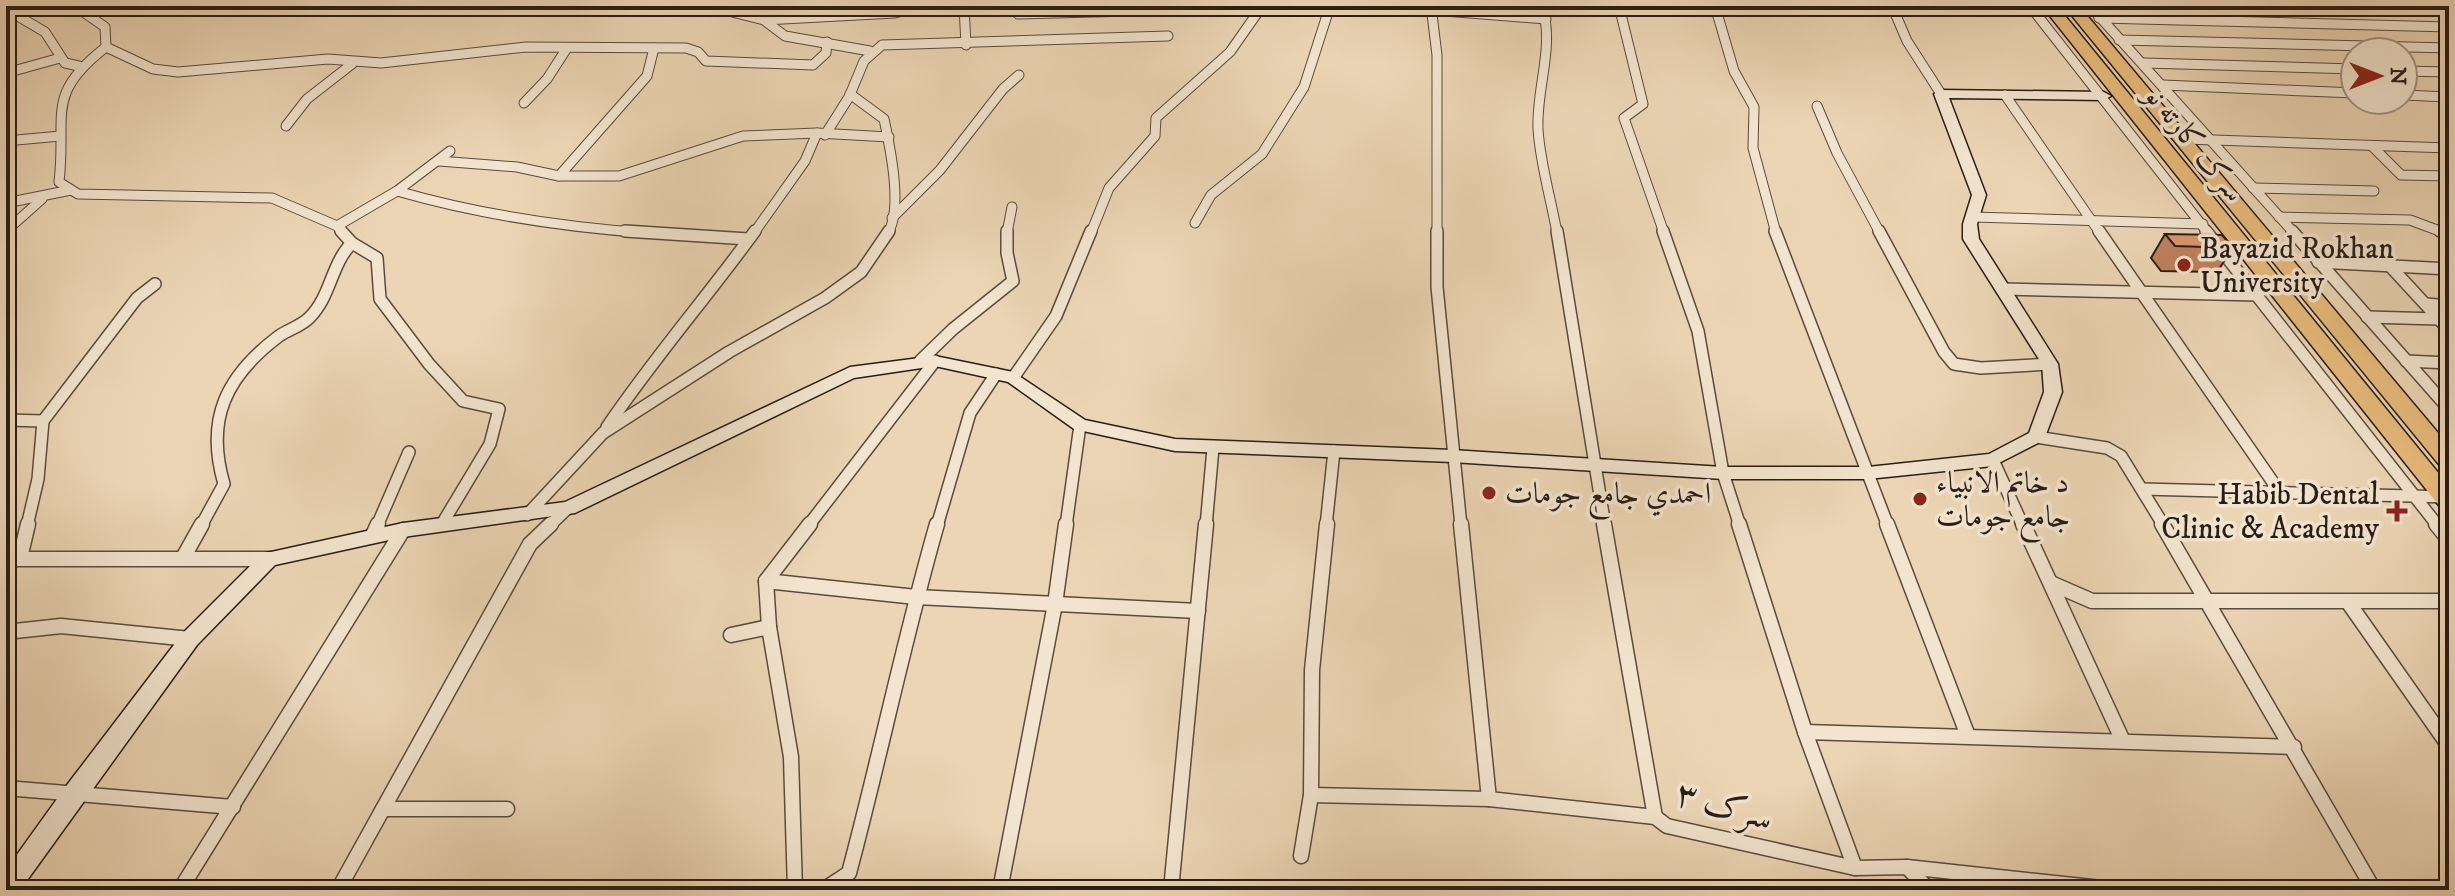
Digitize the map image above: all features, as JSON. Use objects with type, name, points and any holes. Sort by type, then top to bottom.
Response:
[{"type":"highway","name":"سرک کارته نو","points":[[2049,6],[2448,498]]},
{"type":"highway","name":"سرک کارته نو","points":[[2071,6],[2449,461]]},
{"type":"street","points":[[75,6],[105,27],[106,47]]},
{"type":"street","points":[[708,6],[764,20],[895,13],[921,6]]},
{"type":"street","points":[[763,6],[764,20],[785,36],[870,51],[891,45],[966,45],[1168,36]]},
{"type":"street","points":[[858,6],[859,16]]},
{"type":"street","points":[[964,6],[966,45]]},
{"type":"street","points":[[1011,6],[1018,14],[1169,10]]},
{"type":"street","points":[[823,890],[849,873],[880,758],[916,597],[970,413],[1056,316],[1109,188],[1155,136],[1156,118],[1230,52],[1258,12],[1258,6]]},
{"type":"street","points":[[1195,223],[1211,195],[1262,154],[1304,87],[1330,6]]},
{"type":"street","points":[[1619,6],[1643,104],[1624,118],[1626,134],[1654,203],[1698,331],[1723,473],[1805,732],[1855,868]]},
{"type":"street","points":[[1715,6],[1734,71],[1754,107],[1753,148],[1766,206],[1968,736]]},
{"type":"street","points":[[1892,6],[1907,41],[1941,94],[1979,195],[1971,239],[2050,364],[2053,392],[2036,437]]},
{"type":"street","points":[[2030,6],[2104,96],[2449,540]]},
{"type":"street","points":[[2090,6],[2213,140],[2448,407]]},
{"type":"street","points":[[1489,799],[1437,287],[1437,55],[1431,8],[1544,12],[1538,131],[1574,323],[1594,465],[1655,817]]},
{"type":"street","points":[[6,9],[45,32],[60,58],[79,66]]},
{"type":"street","points":[[2099,18],[2449,27]]},
{"type":"street","points":[[2119,40],[2449,48]]},
{"type":"street","points":[[106,47],[153,69],[178,72],[328,59],[352,64],[476,50],[567,48],[686,48],[698,52],[706,61],[813,65],[826,53],[827,42]]},
{"type":"street","points":[[106,47],[79,66],[61,97],[63,162],[59,182],[78,194],[272,198],[337,226],[352,243],[377,258],[380,299],[429,364],[463,401],[499,409],[490,444],[442,524]]},
{"type":"street","points":[[524,103],[547,79],[567,48]]},
{"type":"street","points":[[559,176],[647,76],[654,48]]},
{"type":"street","points":[[527,515],[603,433],[649,365],[695,314],[850,94],[858,70],[870,51]]},
{"type":"street","points":[[6,73],[60,58]]},
{"type":"street","points":[[2144,63],[2339,69]]},
{"type":"street","points":[[286,126],[295,109],[317,87],[352,64]]},
{"type":"street","points":[[2419,71],[2449,72]]},
{"type":"street","points":[[892,218],[940,170],[1003,89],[1019,75]]},
{"type":"street","points":[[2163,85],[2339,92]]},
{"type":"street","points":[[603,433],[716,360],[825,298],[861,272],[891,228],[889,137],[884,119],[866,109],[850,94]]},
{"type":"street","points":[[1941,94],[2104,96]]},
{"type":"street","points":[[2005,95],[2279,491]]},
{"type":"street","points":[[2419,96],[2449,97]]},
{"type":"street","points":[[1817,106],[1837,153],[1944,352],[1954,364],[1981,368],[2050,364]]},
{"type":"street","points":[[439,161],[517,167],[559,176],[619,176],[743,136],[821,134],[889,137]]},
{"type":"street","points":[[6,141],[60,136]]},
{"type":"street","points":[[2184,139],[2449,148]]},
{"type":"street","points":[[2372,146],[2401,175],[2449,176]]},
{"type":"street","points":[[337,226],[397,191],[450,151]]},
{"type":"street","points":[[2253,188],[2374,191]]},
{"type":"street","points":[[6,203],[71,190]]},
{"type":"street","points":[[397,191],[445,205],[521,218],[637,232],[748,239]]},
{"type":"street","points":[[6,231],[45,197]]},
{"type":"street","points":[[795,890],[791,757],[769,627],[766,581],[928,361],[940,337],[983,308],[1013,281],[1007,266],[1005,228],[1012,207]]},
{"type":"street","points":[[1973,217],[2203,224]]},
{"type":"street","points":[[2279,217],[2410,220],[2449,234]]},
{"type":"street","points":[[183,558],[224,484],[213,456],[218,405],[237,375],[280,335],[309,318],[323,298],[337,255],[352,243]]},
{"type":"street","points":[[2318,262],[2449,269]]},
{"type":"street","points":[[2390,266],[2449,330]]},
{"type":"street","points":[[155,284],[137,298],[43,421],[38,479],[13,559],[269,559],[373,535],[568,508],[850,373],[928,361],[1004,376],[1080,425],[1130,438],[1213,448],[1452,456],[1723,473],[1868,473],[1993,460],[2036,437],[2115,451],[2142,489],[2210,602],[2374,890]]},
{"type":"street","points":[[2003,289],[2258,295]]},
{"type":"street","points":[[2426,304],[2449,306]]},
{"type":"street","points":[[2367,317],[2439,319]]},
{"type":"street","points":[[2406,361],[2449,363]]},
{"type":"street","points":[[6,420],[43,421]]},
{"type":"street","points":[[1000,890],[1055,604],[1080,425]]},
{"type":"street","points":[[1171,890],[1213,448]]},
{"type":"street","points":[[1301,856],[1311,795],[1312,670],[1334,451]]},
{"type":"street","points":[[373,535],[409,452]]},
{"type":"street","points":[[1993,460],[2053,584],[2122,739]]},
{"type":"street","points":[[2142,489],[2448,498]]},
{"type":"street","points":[[338,890],[530,544],[568,508]]},
{"type":"street","points":[[180,890],[403,530]]},
{"type":"street","points":[[6,890],[190,639],[269,559]]},
{"type":"street","points":[[766,581],[916,597],[1198,611]]},
{"type":"street","points":[[2053,584],[2092,601],[2449,601]]},
{"type":"street","points":[[2348,602],[2449,746]]},
{"type":"street","points":[[6,632],[61,626],[190,639]]},
{"type":"street","points":[[731,635],[769,627]]},
{"type":"street","points":[[1805,732],[2122,739],[2294,747]]},
{"type":"street","points":[[6,788],[233,807]]},
{"type":"street","name":"سرک ۳","points":[[1311,795],[1489,799],[1655,817],[1667,826],[1758,849],[1855,868],[1907,867],[2120,890]]},
{"type":"street","points":[[383,809],[507,809]]},
{"type":"street","points":[[1907,867],[1929,890]]},
{"type":"building","points":[[2165,234],[2222,235],[2233,248],[2175,246]]},
{"type":"place","name":"Bayazid Rokhan University","points":[[2184,265]]},
{"type":"place","name":"احمدي جامع جومات","points":[[1489,493]]},
{"type":"place","name":"د خاتم الانبیاء جامع جومات","points":[[1920,499]]},
{"type":"place","name":"Habib Dental Clinic & Academy","points":[[2397,511]]}]
